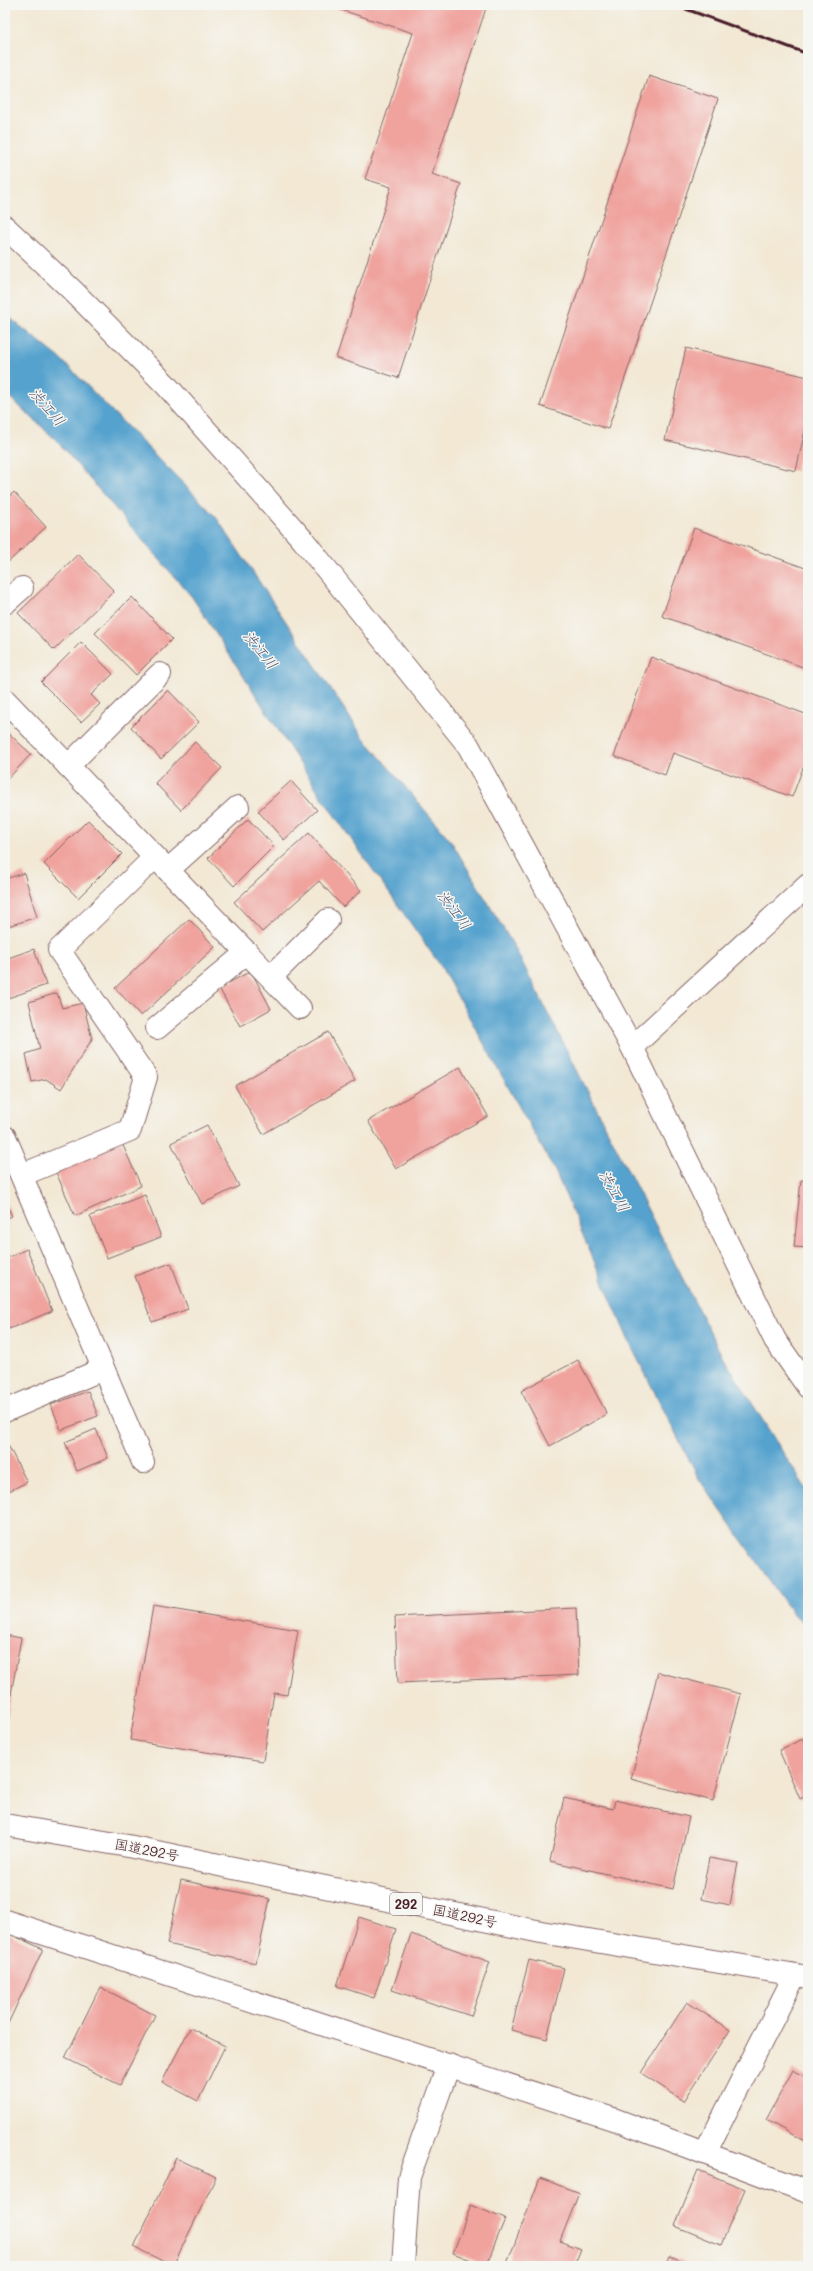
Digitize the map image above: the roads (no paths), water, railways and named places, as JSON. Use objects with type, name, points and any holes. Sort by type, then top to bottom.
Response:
[{"type":"main road","points":[[5,227],[72,290],[166,385],[303,540],[468,745],[632,1047],[775,1340],[808,1387]]},
{"type":"main road","points":[[5,603],[22,588]]},
{"type":"main road","points":[[68,766],[160,674]]},
{"type":"main road","points":[[5,700],[300,1008]]},
{"type":"main road","points":[[22,1175],[130,1130],[146,1077],[60,950],[161,863],[238,807]]},
{"type":"main road","points":[[632,1047],[808,885]]},
{"type":"main road","points":[[271,978],[328,920]]},
{"type":"main road","points":[[157,1028],[247,952]]},
{"type":"main road","points":[[5,1139],[22,1175],[143,1462]]},
{"type":"main road","points":[[5,1411],[103,1369]]},
{"type":"main road","name":"国道292号","points":[[5,1824],[128,1846],[541,1932],[801,1976]]},
{"type":"main road","points":[[5,1921],[616,2120],[808,2192]]},
{"type":"main road","points":[[704,2153],[801,1976]]},
{"type":"main road","points":[[404,2266],[409,2177],[449,2065]]},
{"type":"water","name":"渋江川","points":[[5,314],[60,358],[216,517],[363,737],[451,841],[515,948],[721,1354],[808,1492],[808,1628],[793,1614],[699,1479],[631,1346],[555,1171],[440,965],[325,802],[192,597],[55,439],[5,393]]},
{"type":"railway","points":[[675,5],[808,54]]}]
